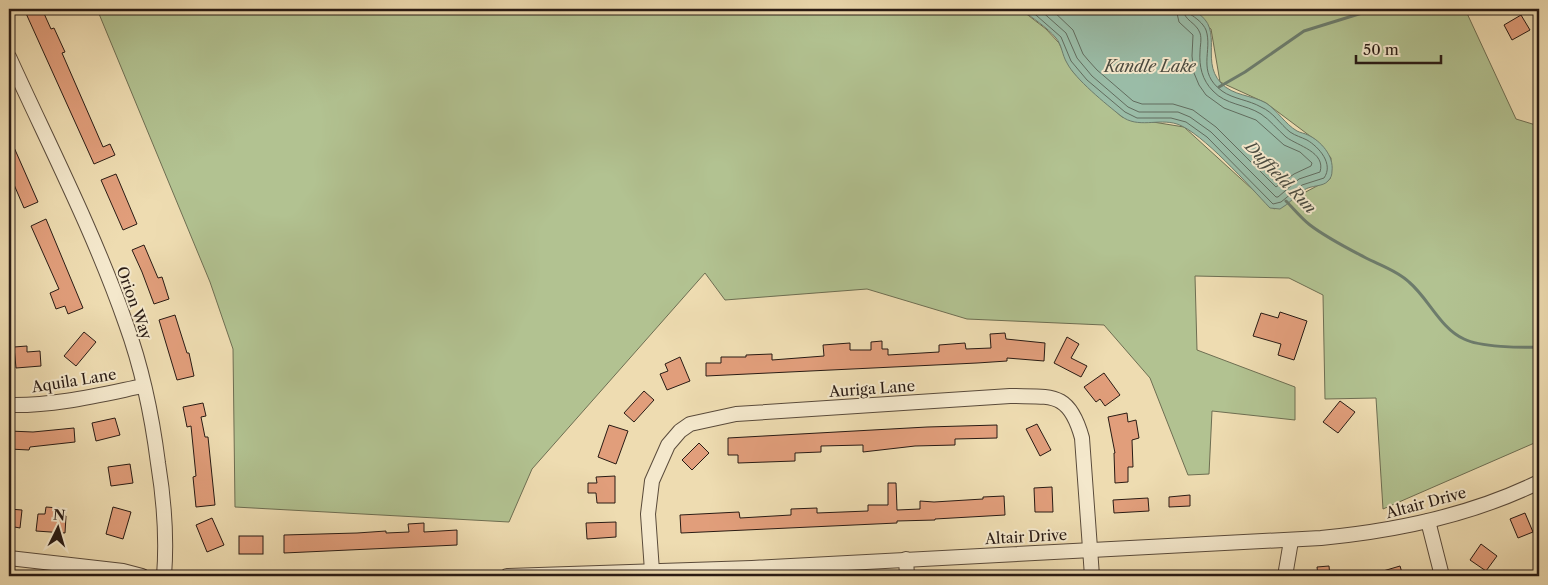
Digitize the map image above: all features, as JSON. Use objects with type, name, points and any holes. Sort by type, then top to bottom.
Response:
[{"type":"street","name":"Orion Way","points":[[9,57],[105,270],[126,325],[151,416],[162,490],[166,558],[164,576]]},
{"type":"street","name":"Aquila Lane","points":[[9,405],[72,401],[143,386]]},
{"type":"street","name":"Auriga Lane","points":[[652,571],[648,514],[652,482],[668,445],[680,431],[690,424],[736,414],[1010,396],[1042,396],[1065,403],[1074,413],[1082,438],[1092,576]]},
{"type":"street","name":"Altair Drive","points":[[507,576],[600,575],[652,571],[753,572],[906,559],[1291,541],[1393,530],[1500,499],[1539,482]]},
{"type":"street","points":[[1428,521],[1442,576]]},
{"type":"street","points":[[1286,576],[1291,541]]},
{"type":"street","points":[[9,558],[123,571],[142,576]]},
{"type":"street","points":[[906,559],[907,576]]},
{"type":"shaded area","points":[[97,9],[1020,9],[1046,29],[1059,43],[1073,72],[1122,117],[1184,127],[1274,209],[1330,179],[1331,158],[1318,142],[1266,103],[1220,82],[1211,29],[1180,9],[1465,9],[1516,119],[1539,126],[1539,441],[1383,509],[1376,398],[1325,399],[1323,295],[1289,278],[1195,276],[1197,350],[1295,387],[1295,420],[1212,411],[1209,474],[1188,475],[1150,378],[1104,325],[967,319],[867,289],[725,300],[705,273],[532,469],[509,522],[235,507],[233,349],[210,282]]},
{"type":"water","name":"Kandle Lake","points":[[1021,9],[1189,9],[1201,16],[1208,24],[1211,33],[1212,63],[1215,74],[1221,83],[1237,93],[1261,100],[1298,132],[1318,141],[1326,150],[1331,160],[1331,178],[1326,183],[1304,190],[1280,209],[1270,208],[1225,161],[1187,129],[1170,122],[1141,123],[1121,116],[1091,91],[1071,69],[1056,38],[1044,26]]},
{"type":"building","points":[[24,9],[42,9],[51,29],[54,28],[65,52],[62,53],[103,147],[110,144],[115,155],[94,164]]},
{"type":"building","points":[[1521,15],[1530,30],[1512,40],[1504,25]]},
{"type":"building","points":[[9,136],[38,202],[24,208],[9,173]]},
{"type":"building","points":[[116,174],[137,224],[123,230],[101,180]]},
{"type":"building","points":[[46,219],[83,308],[68,314],[65,306],[56,309],[50,293],[59,289],[31,226]]},
{"type":"building","points":[[144,245],[158,278],[162,277],[169,299],[154,304],[132,250]]},
{"type":"building","points":[[1280,312],[1307,321],[1294,360],[1278,355],[1281,344],[1253,336],[1261,313],[1278,318]]},
{"type":"building","points":[[175,315],[187,353],[189,353],[194,376],[177,380],[159,320]]},
{"type":"building","points":[[84,332],[96,342],[76,366],[64,356]]},
{"type":"building","points":[[1005,333],[1006,339],[1045,343],[1044,361],[1007,358],[1007,361],[977,363],[706,376],[706,363],[721,363],[721,357],[772,354],[772,360],[824,356],[823,345],[850,343],[850,350],[871,350],[871,342],[882,341],[882,349],[888,349],[888,355],[939,352],[939,345],[965,343],[966,349],[991,348],[990,334]]},
{"type":"building","points":[[1067,337],[1079,344],[1071,358],[1087,366],[1081,377],[1054,363]]},
{"type":"building","points":[[27,346],[27,352],[40,351],[41,366],[16,368],[14,347]]},
{"type":"building","points":[[680,357],[690,381],[667,390],[660,374],[668,371],[665,364]]},
{"type":"building","points":[[1104,373],[1120,395],[1105,406],[1100,399],[1096,402],[1084,387]]},
{"type":"building","points":[[644,391],[654,400],[634,422],[624,413]]},
{"type":"building","points":[[1340,401],[1355,412],[1338,433],[1323,422]]},
{"type":"building","points":[[203,403],[206,416],[201,417],[205,437],[208,437],[215,505],[196,507],[193,477],[196,476],[191,426],[187,427],[183,407]]},
{"type":"building","points":[[1127,413],[1128,422],[1136,420],[1139,438],[1132,440],[1133,467],[1128,467],[1128,482],[1115,483],[1115,453],[1108,417]]},
{"type":"building","points":[[115,418],[120,435],[96,441],[92,423]]},
{"type":"building","points":[[1037,424],[1051,450],[1040,456],[1026,429]]},
{"type":"building","points":[[609,425],[628,431],[616,464],[598,457]]},
{"type":"building","points":[[997,425],[997,438],[955,439],[955,445],[915,446],[863,452],[863,445],[821,446],[821,452],[795,453],[795,461],[738,463],[738,455],[728,455],[728,438]]},
{"type":"building","points":[[74,428],[75,442],[30,447],[29,450],[9,449],[9,431],[33,432]]},
{"type":"building","points":[[699,443],[709,453],[692,470],[682,460]]},
{"type":"building","points":[[130,464],[133,483],[111,486],[108,467]]},
{"type":"building","points":[[615,476],[615,503],[597,503],[596,493],[588,493],[588,483],[597,483],[596,477]]},
{"type":"building","points":[[888,483],[896,483],[897,510],[920,509],[920,501],[934,502],[1004,496],[1005,515],[897,521],[897,523],[681,533],[680,515],[739,512],[740,518],[791,515],[791,509],[817,508],[817,513],[868,511],[868,505],[888,505]]},
{"type":"building","points":[[1052,487],[1053,512],[1035,512],[1034,488]]},
{"type":"building","points":[[1190,495],[1190,506],[1169,507],[1169,497]]},
{"type":"building","points":[[1148,498],[1149,511],[1114,513],[1113,500]]},
{"type":"building","points":[[46,507],[59,508],[59,515],[66,516],[65,533],[36,531],[38,514],[45,514]]},
{"type":"building","points":[[113,507],[131,512],[123,539],[106,534]]},
{"type":"building","points":[[9,509],[22,510],[20,528],[9,526]]},
{"type":"building","points":[[1525,513],[1533,532],[1518,538],[1510,519]]},
{"type":"building","points":[[212,518],[224,545],[207,552],[196,525]]},
{"type":"building","points":[[616,522],[616,537],[587,539],[586,523]]},
{"type":"building","points":[[424,523],[424,532],[457,530],[457,545],[284,553],[284,535],[386,531],[386,533],[409,532],[408,524]]},
{"type":"building","points":[[239,536],[263,536],[263,554],[239,554]]},
{"type":"building","points":[[1481,544],[1497,556],[1486,571],[1470,560]]},
{"type":"building","points":[[1329,566],[1330,576],[1318,576],[1317,567]]},
{"type":"building","points":[[1400,566],[1403,576],[1373,576],[1373,574]]},
{"type":"waterway","points":[[1219,87],[1245,72],[1304,31],[1375,9]]},
{"type":"waterway","name":"Duffield Run","points":[[1286,201],[1307,222],[1323,234],[1405,278],[1441,321],[1464,339],[1480,344],[1539,347]]}]
